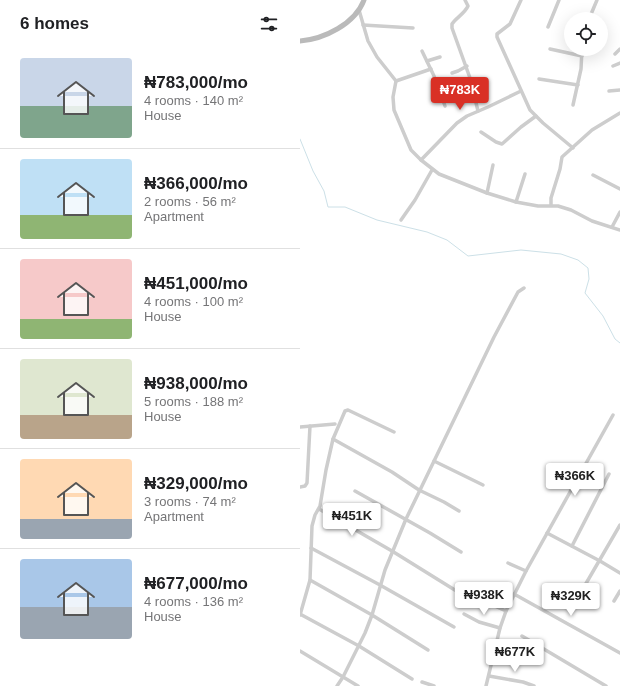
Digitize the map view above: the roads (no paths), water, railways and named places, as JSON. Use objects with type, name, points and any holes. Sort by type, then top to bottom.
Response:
[{"type":"street","points":[[300,41],[323,36],[336,29],[352,18],[364,0]]},
{"type":"street","points":[[465,0],[468,6],[467,9],[452,24],[467,66],[478,111]]},
{"type":"street","points":[[521,0],[510,24],[497,34],[530,110],[573,148]]},
{"type":"street","points":[[548,27],[559,0]]},
{"type":"street","points":[[592,12],[597,0]]},
{"type":"street","points":[[358,10],[368,41],[377,57],[396,81]]},
{"type":"street","points":[[363,25],[414,28]]},
{"type":"street","points":[[550,49],[564,52]]},
{"type":"street","points":[[615,54],[620,49]]},
{"type":"street","points":[[422,51],[445,106]]},
{"type":"street","points":[[573,105],[581,69],[582,56]]},
{"type":"street","points":[[427,62],[440,57]]},
{"type":"street","points":[[613,66],[620,63]]},
{"type":"street","points":[[452,73],[467,66]]},
{"type":"street","points":[[396,81],[430,69]]},
{"type":"street","points":[[539,79],[578,85]]},
{"type":"street","points":[[396,81],[392,98],[394,110],[411,150],[432,170],[461,184],[487,193],[516,202],[538,206],[558,206],[571,210],[592,221],[620,230]]},
{"type":"street","points":[[609,91],[620,90]]},
{"type":"street","points":[[421,160],[457,123],[467,116],[521,92]]},
{"type":"street","points":[[551,205],[551,198],[562,157],[592,130],[620,113]]},
{"type":"street","points":[[481,132],[496,142],[502,144],[536,116]]},
{"type":"street","points":[[487,193],[493,165]]},
{"type":"street","points":[[402,220],[432,170]]},
{"type":"street","points":[[516,202],[525,174]]},
{"type":"street","points":[[592,175],[620,189]]},
{"type":"street","points":[[612,227],[620,212]]},
{"type":"street","points":[[337,686],[344,677],[372,615],[380,585],[392,551],[419,490],[494,337],[518,292],[524,288]]},
{"type":"street","points":[[394,432],[348,410],[345,411],[333,439],[319,509],[315,515],[312,526],[310,580],[300,615],[359,646],[412,679]]},
{"type":"street","points":[[486,686],[500,628],[506,611],[547,533],[613,415]]},
{"type":"street","points":[[300,427],[336,424]]},
{"type":"street","points":[[300,487],[305,486],[307,483],[310,426]]},
{"type":"street","points":[[333,439],[392,472],[419,490],[459,511]]},
{"type":"street","points":[[434,461],[484,485]]},
{"type":"street","points":[[572,546],[609,474]]},
{"type":"street","points":[[355,491],[461,552]]},
{"type":"street","points":[[319,509],[392,551],[458,592]]},
{"type":"street","points":[[577,599],[620,525]]},
{"type":"street","points":[[547,533],[620,573]]},
{"type":"street","points":[[311,548],[454,627]]},
{"type":"street","points":[[508,563],[526,572]]},
{"type":"street","points":[[310,580],[372,615],[428,650]]},
{"type":"street","points":[[614,601],[620,591]]},
{"type":"street","points":[[465,593],[506,611]]},
{"type":"street","points":[[514,594],[620,653]]},
{"type":"street","points":[[464,614],[479,622],[500,628]]},
{"type":"street","points":[[522,636],[606,686]]},
{"type":"street","points":[[300,651],[358,686]]},
{"type":"street","points":[[489,676],[523,682],[534,686]]},
{"type":"street","points":[[422,682],[434,686]]},
{"type":"waterway","points":[[300,139],[313,171],[324,191],[328,207],[345,207],[377,220],[427,232],[447,240],[468,256],[521,250],[561,254],[578,260],[588,268],[589,279],[585,293],[603,316],[615,339],[620,343]]}]
